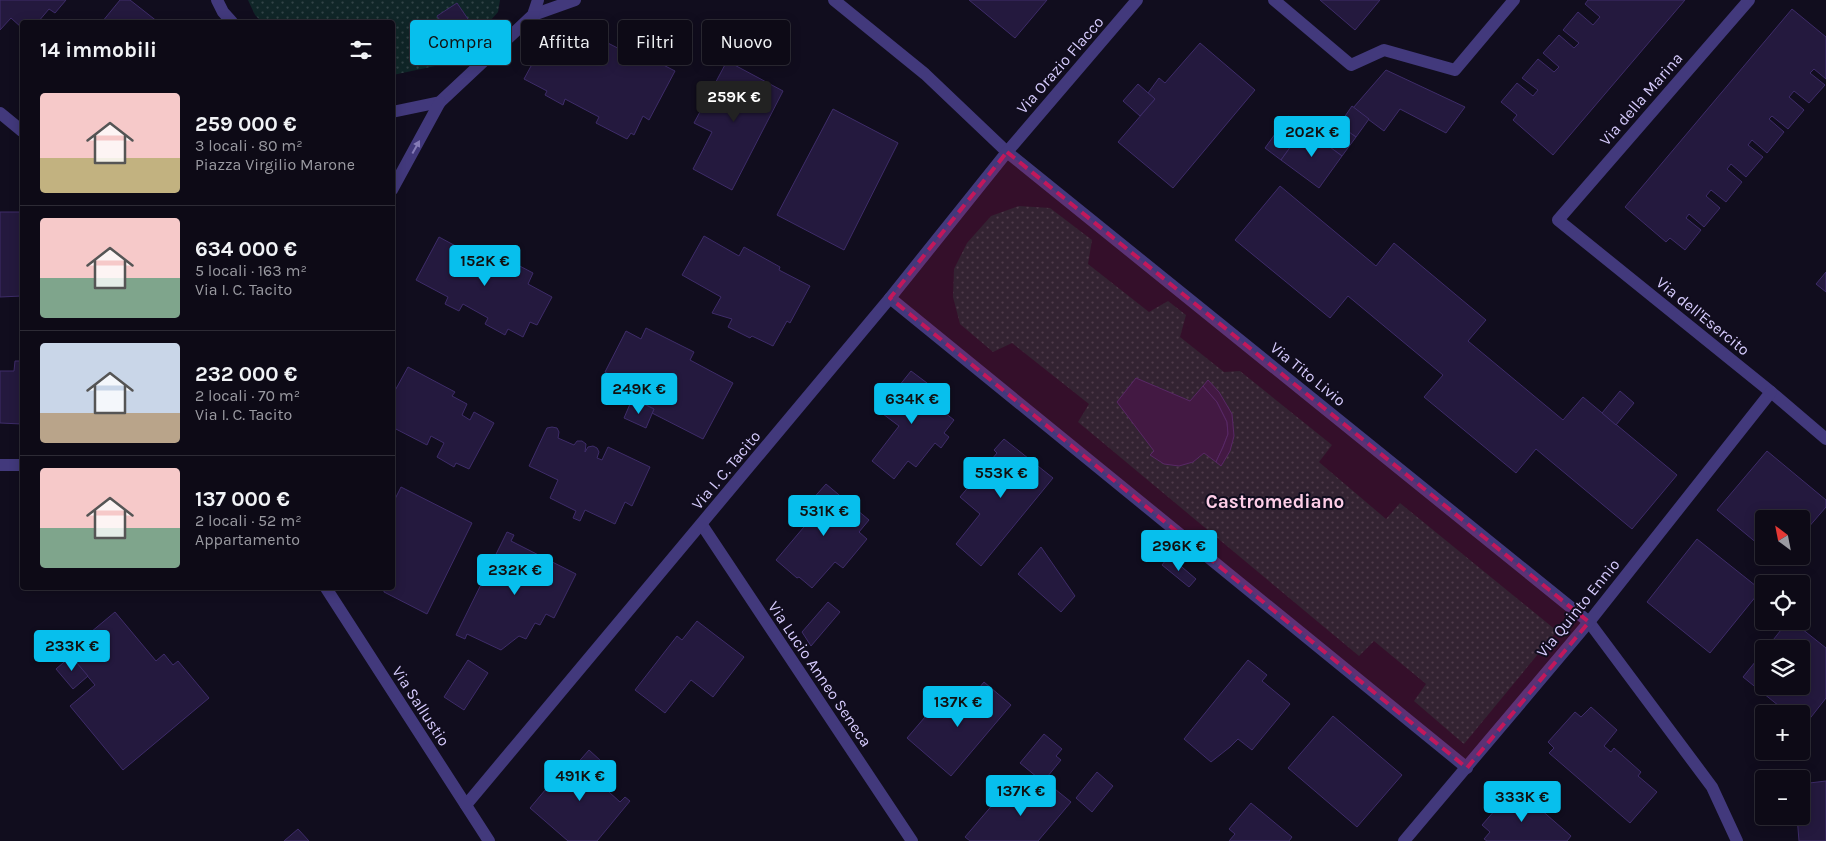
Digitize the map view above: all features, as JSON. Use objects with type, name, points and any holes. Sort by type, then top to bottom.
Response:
[{"type":"street","points":[[218,0],[223,12],[230,20]]},
{"type":"street","points":[[533,15],[538,0]]},
{"type":"street","points":[[395,184],[440,102],[533,15],[575,0]]},
{"type":"street","name":"Via Tito Livio","points":[[834,0],[925,74],[1007,152],[1589,622],[1712,787],[1737,841]]},
{"type":"street","name":"Via Orazio Flacco","points":[[1007,152],[1137,0]]},
{"type":"street","points":[[1274,0],[1351,65],[1384,50],[1455,70],[1514,0]]},
{"type":"street","name":"Via della Marina","points":[[1558,220],[1749,0]]},
{"type":"street","points":[[395,111],[440,102]]},
{"type":"street","points":[[0,113],[20,129]]},
{"type":"street","name":"Via I. C. Tacito","points":[[466,805],[702,525],[890,298],[1007,152]]},
{"type":"street","name":"Via dell'Esercito","points":[[1558,220],[1771,392],[1826,439]]},
{"type":"street","points":[[890,298],[1467,768]]},
{"type":"street","name":"Via Quinto Ennio","points":[[1404,841],[1589,622],[1771,392]]},
{"type":"street","points":[[0,465],[20,465]]},
{"type":"street","name":"Via Lucio Anneo Seneca","points":[[702,525],[912,841]]},
{"type":"street","name":"Via Sallustio","points":[[327,590],[489,841]]},
{"type":"highlighted area","points":[[1007,152],[1589,622],[1467,768],[890,298]]},
{"type":"green space","points":[[248,0],[500,0],[498,12],[491,20],[410,20],[410,65],[436,65],[395,75],[395,20],[260,20],[255,15]]},
{"type":"green space","points":[[1019,206],[1050,208],[1092,240],[1088,264],[1149,312],[1168,301],[1186,315],[1180,337],[1224,372],[1240,371],[1332,445],[1319,462],[1386,519],[1400,503],[1557,631],[1464,744],[1414,701],[1426,684],[1374,641],[1359,656],[1078,422],[1089,404],[1012,343],[993,352],[960,324],[953,297],[954,269],[967,243],[991,216]]},
{"type":"building","points":[[0,0],[66,0],[55,13],[49,9],[40,20],[20,20],[20,26],[11,18],[0,30]]},
{"type":"building","points":[[120,0],[130,0],[155,20],[104,20]]},
{"type":"building","points":[[969,0],[1047,0],[1015,38]]},
{"type":"building","points":[[1320,0],[1380,0],[1355,30]]},
{"type":"building","points":[[1588,0],[1685,0],[1553,155],[1513,120],[1517,115],[1501,102],[1517,83],[1533,96],[1538,90],[1522,78],[1538,59],[1554,72],[1559,67],[1543,53],[1559,35],[1574,48],[1579,43],[1563,30],[1578,12],[1593,25],[1600,17],[1585,4]]},
{"type":"building","points":[[457,3],[469,20],[440,20],[437,16]]},
{"type":"building","points":[[1792,9],[1826,37],[1826,79],[1814,69],[1810,73],[1825,85],[1809,103],[1794,91],[1789,97],[1804,110],[1788,129],[1772,116],[1769,119],[1784,132],[1767,153],[1752,140],[1748,145],[1763,157],[1746,177],[1731,164],[1727,169],[1742,182],[1726,202],[1711,190],[1706,196],[1720,208],[1704,227],[1689,214],[1686,218],[1701,230],[1685,250],[1670,238],[1666,242],[1625,207]]},
{"type":"building","points":[[608,43],[618,48],[618,65],[663,65],[675,71],[649,120],[643,116],[634,135],[631,133],[627,139],[596,123],[599,117],[565,99],[563,105],[545,95],[547,91],[524,79],[532,65],[608,65]]},
{"type":"building","points":[[1200,43],[1255,90],[1173,188],[1118,142],[1155,99],[1148,93],[1159,78],[1165,83]]},
{"type":"building","points":[[725,65],[734,65],[783,91],[732,190],[693,169],[712,132],[694,123]]},
{"type":"building","points":[[1386,70],[1465,107],[1446,133],[1400,109],[1384,131],[1353,108]]},
{"type":"building","points":[[1138,84],[1155,99],[1140,116],[1123,101]]},
{"type":"building","points":[[1352,106],[1369,119],[1356,137],[1339,125]]},
{"type":"building","points":[[833,109],[898,143],[844,250],[777,215]]},
{"type":"building","points":[[1288,116],[1304,128],[1281,160],[1265,148]]},
{"type":"building","points":[[1318,124],[1331,134],[1339,125],[1356,137],[1342,156],[1311,133]]},
{"type":"building","points":[[1304,128],[1342,156],[1319,188],[1281,160]]},
{"type":"building","points":[[1280,186],[1376,266],[1394,243],[1486,320],[1468,341],[1563,420],[1583,397],[1677,475],[1632,529],[1536,449],[1516,473],[1424,397],[1443,375],[1348,296],[1330,318],[1235,240]]},
{"type":"building","points":[[0,212],[20,212],[20,296],[0,297]]},
{"type":"building","points":[[704,236],[739,256],[744,247],[780,267],[779,270],[810,286],[790,323],[787,321],[773,346],[752,336],[750,338],[728,327],[732,319],[712,313],[721,297],[682,275]]},
{"type":"building","points":[[439,237],[489,264],[495,253],[533,273],[528,284],[552,297],[537,325],[530,322],[523,337],[508,329],[505,335],[485,324],[488,318],[463,304],[459,311],[445,304],[448,297],[416,280]]},
{"type":"building","points":[[1826,272],[1826,292],[1816,284]]},
{"type":"building","points":[[646,328],[694,352],[690,360],[733,383],[703,439],[652,413],[654,409],[643,403],[648,394],[605,372],[626,331],[641,339]]},
{"type":"building","points":[[15,361],[20,361],[20,424],[0,423],[0,371],[14,371]]},
{"type":"building","points":[[408,367],[455,392],[452,396],[467,404],[462,415],[470,420],[474,412],[494,423],[469,469],[456,463],[454,467],[437,457],[444,443],[431,436],[427,445],[395,429],[395,391]]},
{"type":"building","points":[[911,371],[943,395],[935,405],[954,420],[944,433],[949,437],[941,448],[935,443],[916,467],[908,461],[894,479],[872,461],[899,426],[879,411]]},
{"type":"building","points":[[1136,378],[1190,401],[1203,386],[1217,402],[1227,422],[1228,434],[1216,462],[1204,453],[1193,462],[1179,466],[1164,464],[1150,455],[1154,451],[1117,402]]},
{"type":"building","points":[[1208,380],[1219,392],[1232,414],[1234,436],[1230,451],[1221,466],[1216,462],[1228,434],[1227,422],[1217,402],[1203,386]]},
{"type":"building","points":[[1620,391],[1634,403],[1616,425],[1602,413]]},
{"type":"building","points":[[641,403],[654,409],[646,428],[624,418],[630,404],[638,408]]},
{"type":"building","points":[[547,428],[557,428],[559,432],[558,438],[574,445],[577,441],[582,441],[586,444],[585,452],[588,447],[593,446],[597,448],[599,452],[597,458],[602,460],[608,447],[650,467],[632,506],[625,502],[615,524],[585,510],[580,521],[573,518],[576,511],[550,498],[558,480],[529,466]]},
{"type":"building","points":[[1004,439],[1053,478],[981,566],[956,544],[980,514],[960,497],[997,453],[994,450]]},
{"type":"building","points":[[1767,451],[1826,500],[1826,507],[1810,526],[1810,510],[1755,510],[1755,542],[1717,510]]},
{"type":"building","points":[[826,484],[869,520],[859,532],[867,539],[843,568],[835,562],[812,588],[776,560],[809,521],[797,511],[807,500],[810,502]]},
{"type":"building","points":[[401,487],[472,523],[427,614],[384,592],[384,590],[395,590],[395,499]]},
{"type":"building","points":[[507,532],[514,535],[511,541],[576,574],[554,618],[546,614],[540,625],[535,623],[526,639],[519,636],[501,650],[467,634],[465,639],[456,635]]},
{"type":"building","points":[[1697,539],[1755,585],[1755,597],[1710,653],[1647,602]]},
{"type":"building","points":[[1041,547],[1075,596],[1061,612],[1018,574]]},
{"type":"building","points":[[1169,556],[1196,579],[1189,587],[1162,565]]},
{"type":"building","points":[[828,602],[840,612],[811,646],[802,632]]},
{"type":"building","points":[[115,612],[156,661],[164,654],[173,665],[178,661],[209,698],[123,770],[70,706],[95,685],[67,652]]},
{"type":"building","points":[[697,621],[744,657],[713,697],[691,680],[665,713],[635,690],[677,636],[682,640]]},
{"type":"building","points":[[1781,630],[1803,630],[1826,648],[1826,698],[1810,718],[1810,705],[1778,705],[1765,695],[1810,695],[1810,640],[1773,640]]},
{"type":"building","points":[[71,656],[88,676],[73,689],[56,669]]},
{"type":"building","points":[[468,660],[488,673],[464,710],[444,697]]},
{"type":"building","points":[[1248,660],[1267,675],[1262,681],[1290,704],[1252,750],[1238,739],[1211,762],[1184,739]]},
{"type":"building","points":[[1755,662],[1755,687],[1743,677]]},
{"type":"building","points":[[984,682],[1011,705],[951,776],[907,738],[943,696],[960,711]]},
{"type":"building","points":[[1591,707],[1617,730],[1604,746],[1611,752],[1614,748],[1641,772],[1638,776],[1657,792],[1630,823],[1549,753],[1554,748],[1548,742],[1575,712],[1581,717]]},
{"type":"building","points":[[1333,716],[1402,775],[1357,827],[1288,768]]},
{"type":"building","points":[[1044,734],[1062,749],[1056,756],[1061,760],[1043,782],[1020,763]]},
{"type":"building","points":[[589,750],[601,761],[597,765],[613,779],[609,783],[614,787],[609,792],[620,802],[625,797],[630,801],[597,841],[568,841],[530,808],[562,770],[568,774]]},
{"type":"building","points":[[1097,772],[1113,786],[1092,812],[1076,798]]},
{"type":"building","points":[[1045,781],[1071,802],[1038,841],[970,841],[965,837],[1000,796],[1009,804],[1023,788],[1032,796]]},
{"type":"building","points":[[1826,781],[1826,841],[1799,841],[1798,825],[1810,825],[1810,783]]},
{"type":"building","points":[[1509,794],[1517,801],[1523,794],[1571,836],[1567,841],[1487,841],[1484,839],[1490,832],[1482,825]]},
{"type":"building","points":[[1251,803],[1292,837],[1289,841],[1229,841],[1235,834],[1229,829]]},
{"type":"building","points":[[298,829],[309,841],[284,841]]},
{"type":"district","name":"Castromediano","points":[[1275,502]]}]
